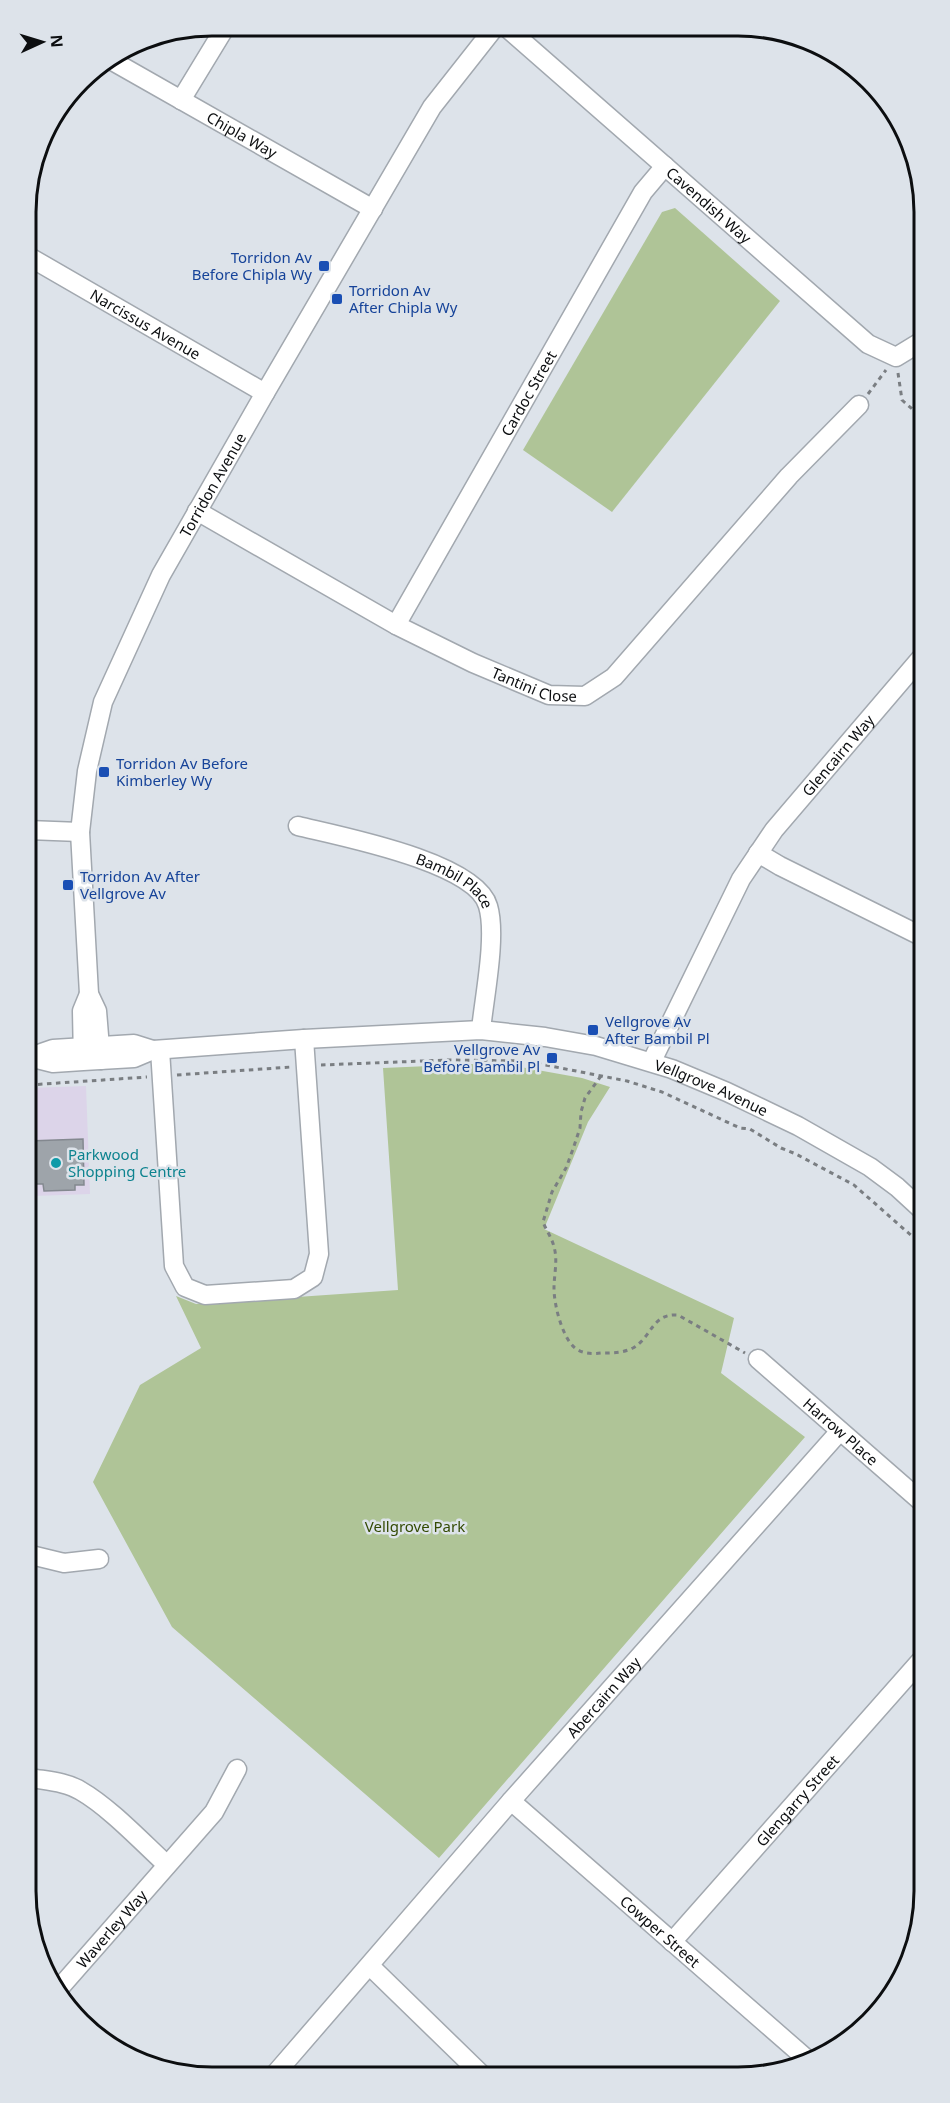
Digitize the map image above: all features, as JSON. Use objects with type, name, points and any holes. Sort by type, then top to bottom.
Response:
[{"type":"street","points":[[181,100],[220,36]]},
{"type":"street","name":"Torridon Avenue","points":[[92,1054],[82,1011],[89,994],[80,832],[87,771],[102,702],[160,575],[265,393],[432,107],[488,36]]},
{"type":"street","name":"Cavendish Way","points":[[516,36],[868,344],[896,357]]},
{"type":"street","name":"Chipla Way","points":[[118,64],[373,209]]},
{"type":"street","name":"Cardoc Street","points":[[396,625],[643,192],[665,166]]},
{"type":"street","name":"Narcissus Avenue","points":[[36,261],[265,393]]},
{"type":"street","points":[[896,357],[914,346]]},
{"type":"street","name":"Tantini Close","points":[[197,511],[396,625],[473,663],[549,695],[585,696],[614,676],[789,476],[859,405]]},
{"type":"street","name":"Glencairn Way","points":[[652,1061],[741,879],[758,853],[774,830],[914,666]]},
{"type":"street","name":"Bambil Place","points":[[298,826],[397,850],[474,885],[488,904],[492,927],[480,1030]]},
{"type":"street","points":[[36,830],[80,832]]},
{"type":"street","points":[[758,853],[914,933]]},
{"type":"street","name":"Vellgrove Avenue","points":[[36,1059],[53,1063],[92,1054],[134,1058],[156,1050],[304,1039],[480,1030],[545,1036],[596,1046],[652,1061],[727,1092],[798,1126],[870,1167],[914,1203]]},
{"type":"street","points":[[156,1050],[162,1076],[174,1266],[185,1287],[205,1295],[294,1289],[313,1277],[319,1254],[304,1039]]},
{"type":"street","name":"Harrow Place","points":[[758,1359],[914,1495]]},
{"type":"street","name":"Abercairn Way","points":[[280,2067],[511,1801],[840,1431]]},
{"type":"street","points":[[36,1556],[64,1563],[99,1559]]},
{"type":"street","name":"Glengarry Street","points":[[672,1942],[914,1669]]},
{"type":"street","name":"Waverley Way","points":[[63,1984],[214,1812],[237,1769]]},
{"type":"street","points":[[36,1779],[80,1790],[100,1804],[167,1865]]},
{"type":"street","name":"Cowper Street","points":[[511,1801],[803,2055]]},
{"type":"street","points":[[370,1966],[474,2067]]},
{"type":"path","points":[[859,405],[896,357]]},
{"type":"path","points":[[896,357],[902,400],[914,411]]},
{"type":"path","points":[[36,1085],[306,1066],[448,1060],[525,1062],[627,1081],[662,1092],[740,1128],[750,1130],[854,1185],[914,1238]]},
{"type":"path","points":[[601,1076],[585,1098],[580,1128],[573,1149],[566,1168],[552,1192],[543,1222],[554,1247],[556,1263],[554,1290],[562,1329],[569,1342],[580,1351],[591,1354],[620,1352],[632,1349],[643,1341],[662,1316],[678,1315],[758,1359]]},
{"type":"shaded area","points":[[86,1086],[90,1194],[36,1196],[36,1088]]},
{"type":"green space","points":[[675,208],[780,301],[612,512],[523,450],[662,212]]},
{"type":"green space","name":"Vellgrove Park","points":[[498,1063],[582,1078],[610,1087],[588,1122],[544,1229],[734,1318],[721,1373],[805,1437],[439,1858],[172,1627],[93,1482],[140,1385],[201,1348],[176,1296],[196,1304],[398,1290],[383,1068]]},
{"type":"building","name":"Parkwood Shopping Centre","points":[[83,1139],[84,1185],[75,1185],[75,1190],[44,1191],[43,1184],[36,1184],[36,1141]]},
{"type":"place","name":"Torridon Av Before Chipla Wy","points":[[324,266]]},
{"type":"place","name":"Torridon Av After Chipla Wy","points":[[337,299]]},
{"type":"place","name":"Torridon Av Before Kimberley Wy","points":[[104,772]]},
{"type":"place","name":"Torridon Av After Vellgrove Av","points":[[68,885]]},
{"type":"place","name":"Vellgrove Av After Bambil Pl","points":[[593,1030]]},
{"type":"place","name":"Vellgrove Av Before Bambil Pl","points":[[552,1058]]},
{"type":"place","name":"Parkwood Shopping Centre","points":[[56,1163]]}]
